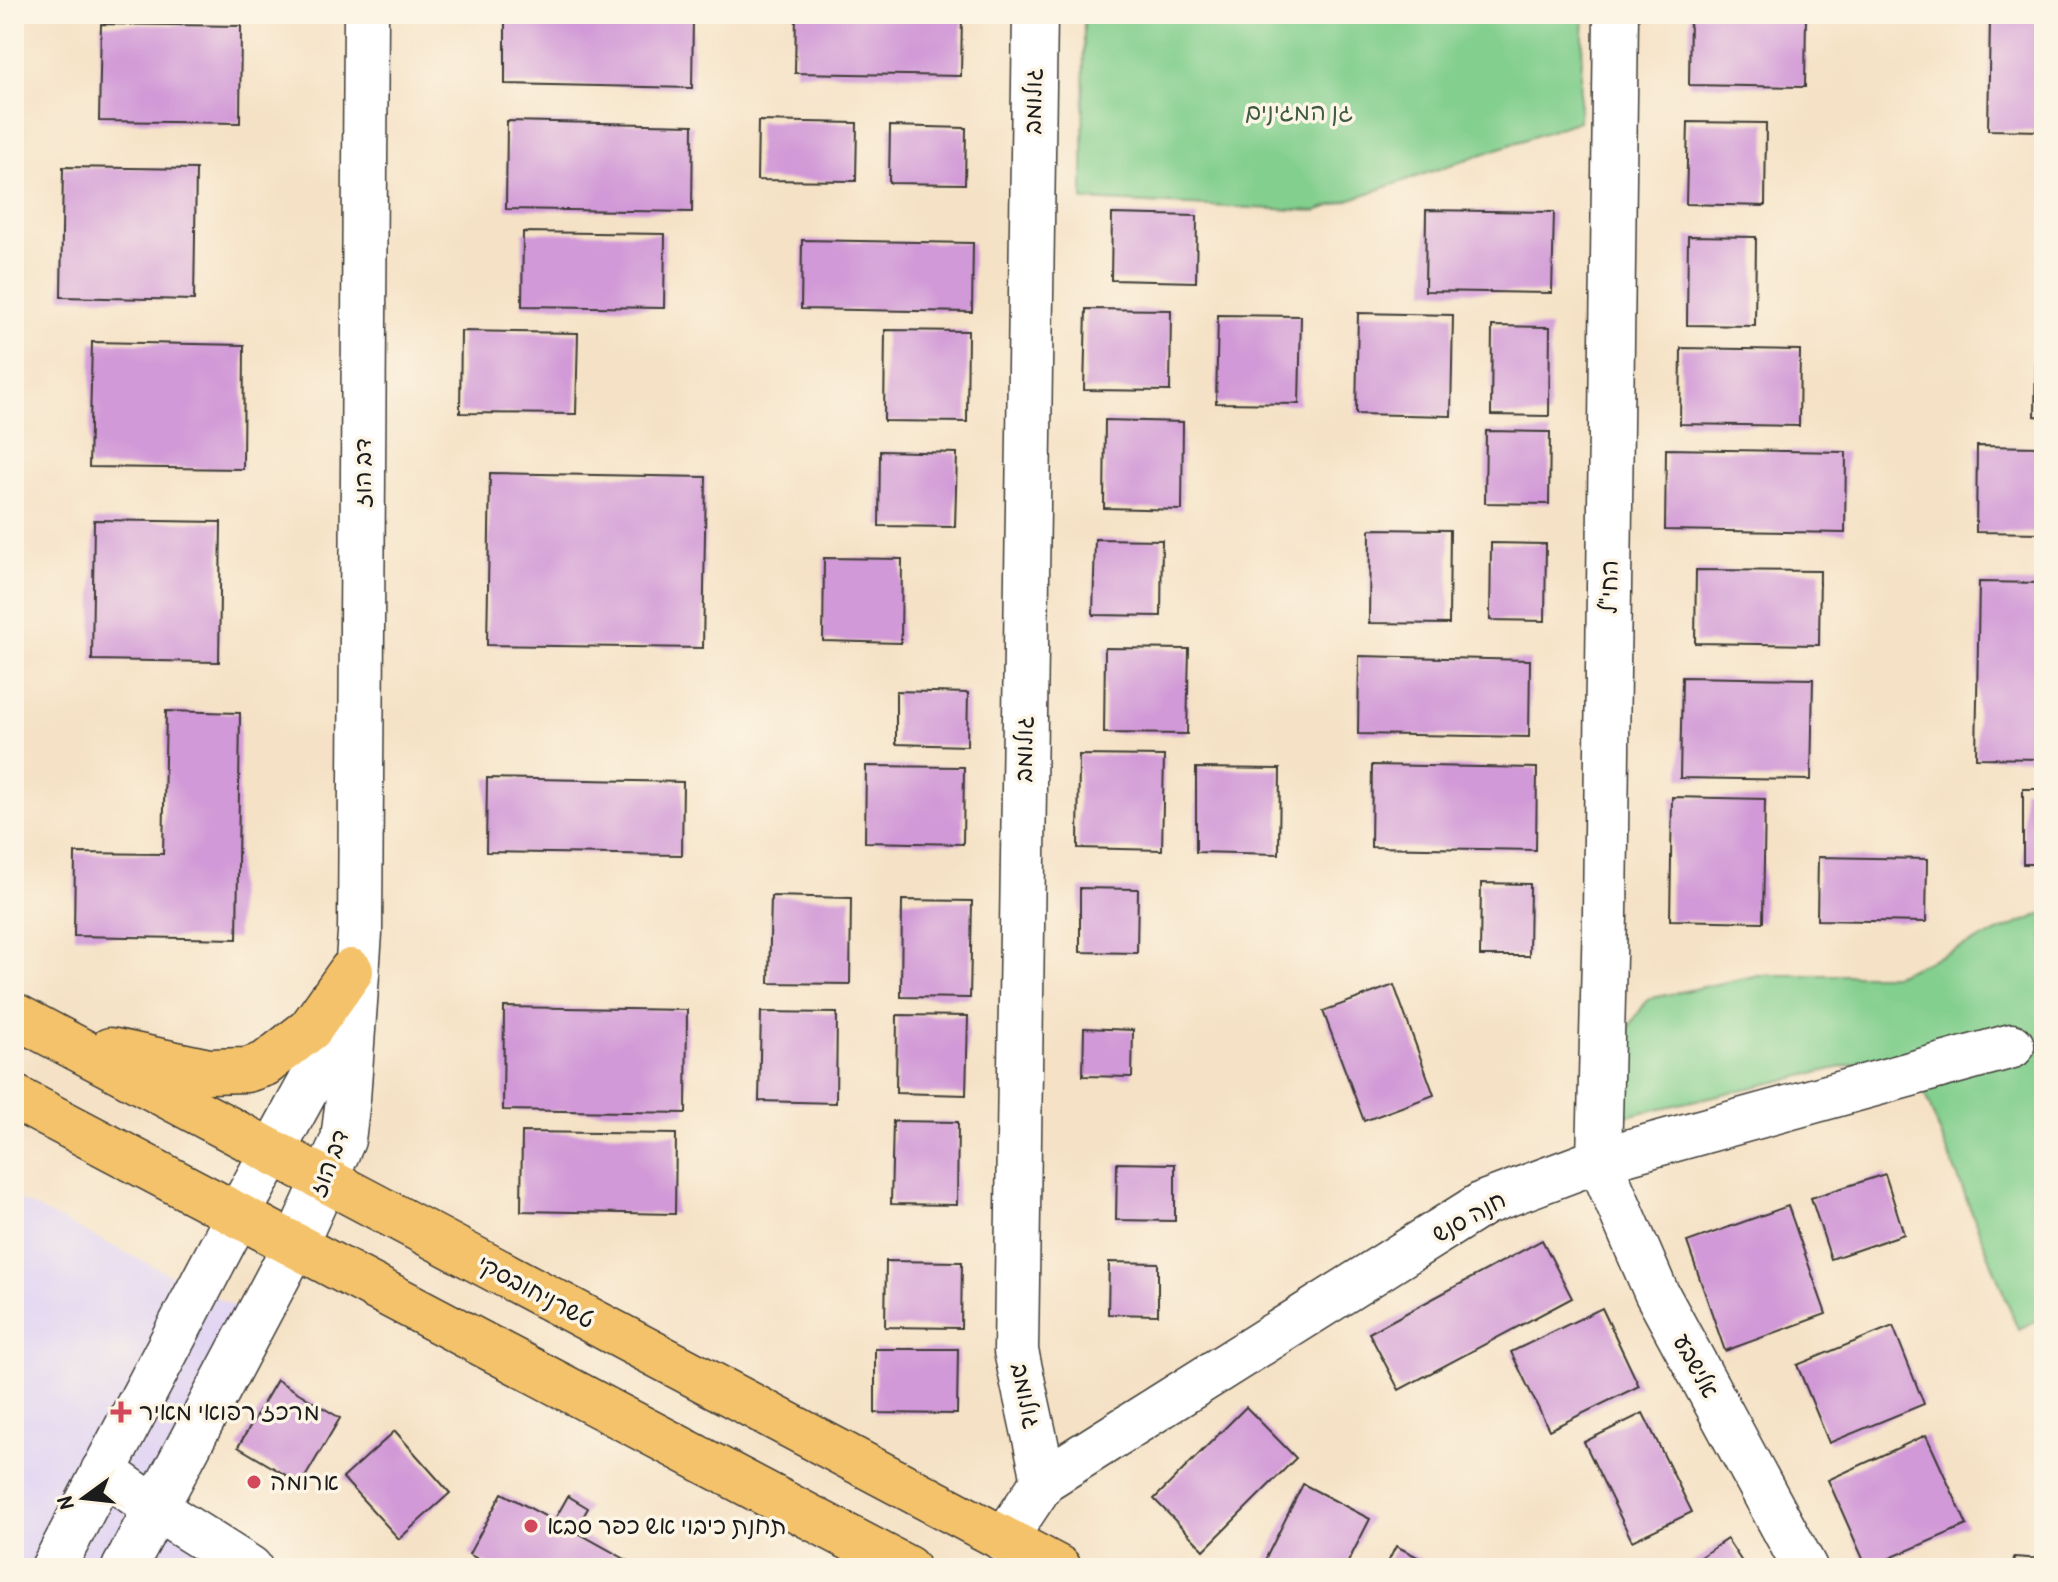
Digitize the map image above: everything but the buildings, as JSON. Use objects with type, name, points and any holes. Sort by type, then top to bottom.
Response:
[{"type":"main road","points":[[59,1039],[209,1071],[247,1070],[265,1064],[310,1029],[356,952]]},
{"type":"main road","name":"טשרניחובסקי","points":[[14,1015],[1059,1568]]},
{"type":"main road","points":[[14,1097],[907,1568]]},
{"type":"street","name":"דב הוז","points":[[124,1568],[295,1245],[343,1140],[356,952],[366,14]]},
{"type":"street","name":"גולומב","points":[[1035,14],[1016,1351],[1044,1480]]},
{"type":"street","name":"החי\"ל","points":[[1599,1160],[1616,14]]},
{"type":"street","name":"דב הוז","points":[[53,1568],[328,1050],[356,952]]},
{"type":"street","name":"חנה סנש","points":[[1004,1540],[1044,1480],[1484,1203],[1599,1160],[2012,1046]]},
{"type":"street","name":"אלישבע","points":[[1599,1160],[1656,1292],[1805,1568]]},
{"type":"street","points":[[103,1471],[250,1568]]},
{"type":"shaded area","name":"מרכז רפואי מאיר","points":[[14,1197],[272,1325],[185,1498],[298,1568],[14,1568]]},
{"type":"green space","name":"גן המגינים","points":[[1084,14],[1584,14],[1579,121],[1316,211],[1083,200]]},
{"type":"green space","points":[[2044,913],[2044,1318],[2018,1329],[1908,1052],[1613,1119],[1622,1037],[1648,999],[1759,975],[1894,975]]},
{"type":"place","name":"מרכז רפואי מאיר","points":[[121,1412]]},
{"type":"place","name":"ארומה","points":[[254,1482]]},
{"type":"place","name":"תחנת כיבוי אש כפר סבא","points":[[531,1526]]}]
